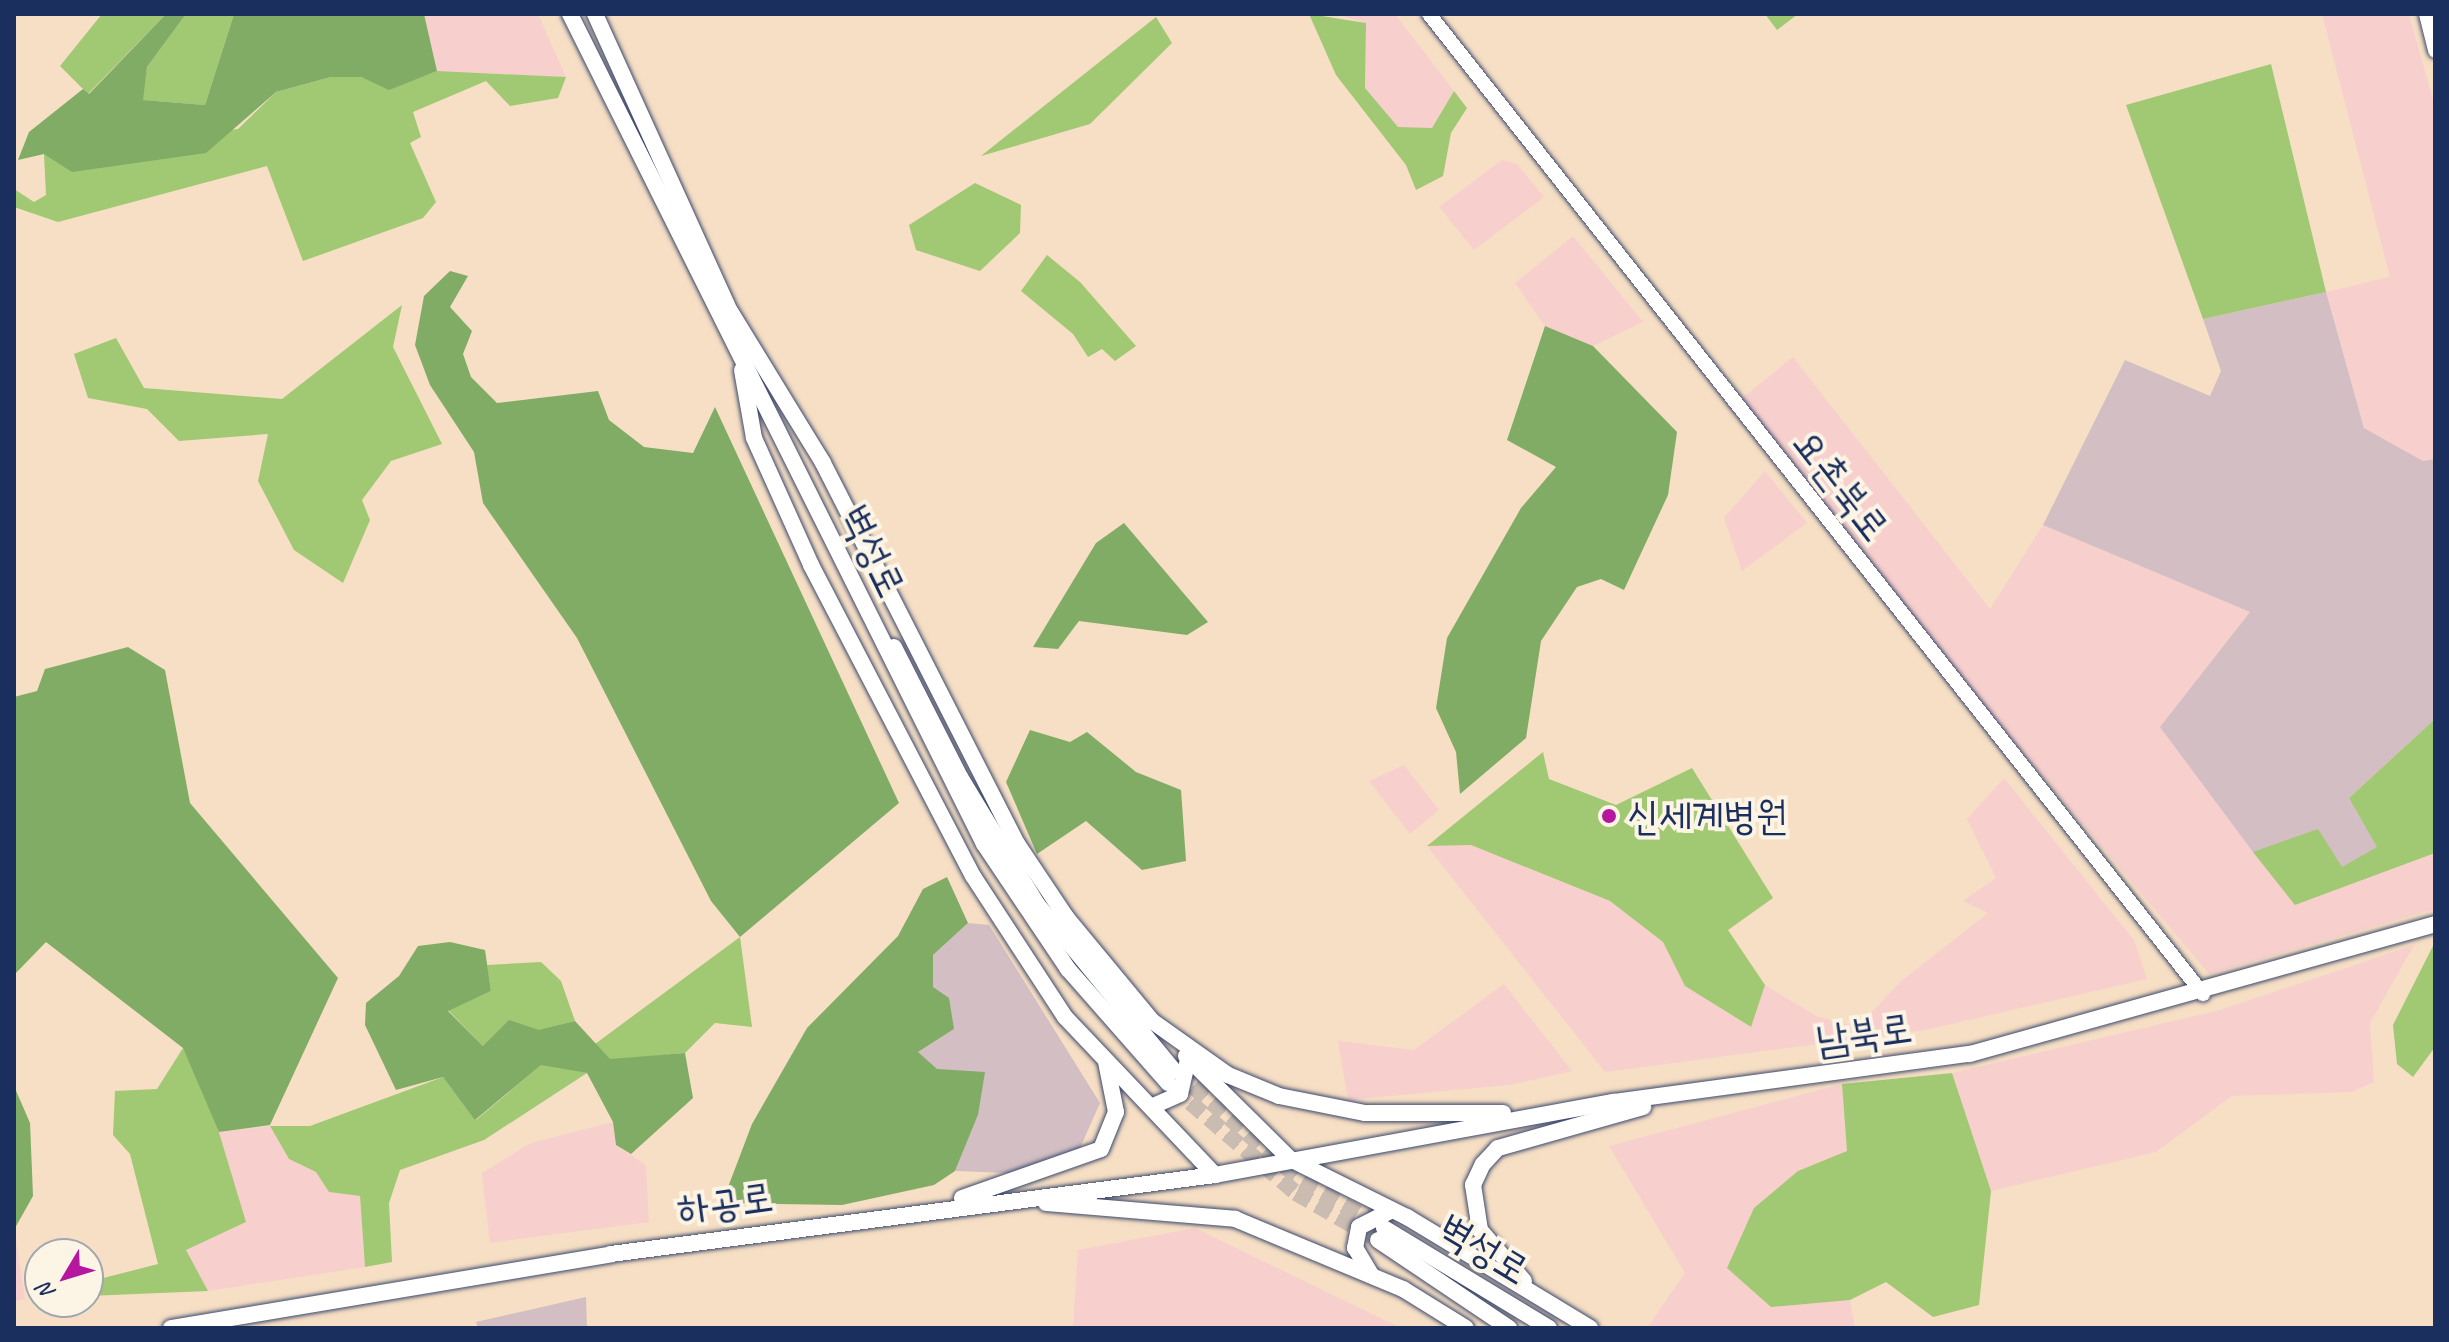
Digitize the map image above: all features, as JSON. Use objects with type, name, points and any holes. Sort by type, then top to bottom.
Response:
[{"type":"main road","name":"벽성로","points":[[570,14],[984,844],[1068,969],[1171,1077],[1037,904],[960,777],[730,311],[595,14]]},
{"type":"main road","points":[[730,311],[823,463],[1018,845],[1066,917],[1152,1021],[1290,1159],[1392,1210],[1590,1328]]},
{"type":"main road","points":[[738,349],[754,438],[811,565],[973,876],[1065,1017],[1215,1175]]},
{"type":"main road","name":"남북로","points":[[1290,1159],[1549,1113],[1970,1054],[2203,994],[2435,924]]},
{"type":"main road","points":[[1152,1021],[1228,1075],[1279,1096],[1365,1113],[1549,1113]]},
{"type":"main road","points":[[1151,1107],[1180,1094],[1188,1058]]},
{"type":"main road","points":[[930,1208],[1091,1158],[1114,1128],[1106,1060]]},
{"type":"main road","points":[[1536,1294],[1480,1230],[1473,1185],[1483,1164],[1498,1148],[1678,1097]]},
{"type":"main road","name":"하공로","points":[[171,1328],[930,1208],[1215,1175],[1290,1159]]},
{"type":"main road","points":[[1008,1201],[1235,1219],[1372,1276],[1466,1328]]},
{"type":"main road","points":[[1372,1276],[1355,1248],[1359,1227],[1392,1210]]},
{"type":"main road","name":"벽성로","points":[[1509,1328],[1381,1234],[1549,1328]]},
{"type":"street","name":"요촌북로","points":[[1429,14],[2203,994]]},
{"type":"street","points":[[2426,14],[2435,51]]},
{"type":"shaded area","points":[[424,14],[538,14],[566,77],[437,71]]},
{"type":"shaded area","points":[[1336,14],[1395,14],[1454,91],[1432,129],[1398,127],[1365,88],[1366,23]]},
{"type":"shaded area","points":[[2322,14],[2409,14],[2435,107],[2435,459],[2423,461],[2364,428],[2326,292],[2390,277]]},
{"type":"shaded area","points":[[1502,160],[1517,164],[1544,197],[1474,250],[1439,207]]},
{"type":"shaded area","points":[[1573,236],[1643,322],[1593,346],[1545,326],[1515,283]]},
{"type":"shaded area","points":[[2326,292],[2364,428],[2423,461],[2435,459],[2435,719],[2349,798],[2378,847],[2342,868],[2253,852],[2160,727],[2250,612],[2043,525],[2125,360],[2210,396],[2221,371],[2203,319]]},
{"type":"shaded area","points":[[1793,357],[1990,609],[2043,525],[2250,612],[2161,727],[2295,905],[2435,853],[2435,909],[2209,974],[1938,652],[1741,399]]},
{"type":"shaded area","points":[[1765,471],[1807,523],[1742,571],[1724,518]]},
{"type":"shaded area","points":[[1404,765],[1439,810],[1410,834],[1369,781]]},
{"type":"shaded area","points":[[2004,778],[2134,940],[2147,979],[1925,1030],[1605,1072],[1427,846],[1471,845],[1610,901],[1663,942],[1685,986],[1750,1027],[1765,985],[1816,1016],[1858,1027],[1900,982],[1988,913],[1963,901],[1996,878],[1967,819]]},
{"type":"shaded area","points":[[968,923],[989,925],[1100,1103],[1080,1148],[1009,1173],[955,1171],[978,1115],[918,1052],[954,1029],[933,987],[932,956]]},
{"type":"shaded area","points":[[2414,945],[2370,1023],[2374,1082],[2352,1092],[2232,1096],[2156,1152],[1991,1191],[1952,1073],[2220,1010]]},
{"type":"shaded area","points":[[1504,984],[1572,1071],[1509,1085],[1348,1100],[1338,1041],[1414,1050]]},
{"type":"shaded area","points":[[1842,1084],[1847,1151],[1798,1171],[1771,1307],[1850,1300],[1855,1328],[1647,1328],[1685,1273],[1609,1146]]},
{"type":"shaded area","points":[[613,1122],[616,1145],[646,1165],[649,1222],[490,1243],[482,1173],[531,1143]]},
{"type":"shaded area","points":[[270,1126],[289,1159],[316,1172],[329,1192],[360,1196],[365,1267],[208,1291],[185,1250],[246,1222],[219,1132]]},
{"type":"shaded area","points":[[14,1228],[24,1299],[14,1301]]},
{"type":"shaded area","points":[[1195,1228],[1401,1328],[1073,1328],[1078,1250]]},
{"type":"shaded area","points":[[586,1297],[587,1328],[478,1328],[476,1322]]},
{"type":"green space","points":[[102,14],[166,14],[88,94],[60,66]]},
{"type":"green space","points":[[166,14],[186,14],[147,67],[143,100],[205,105],[234,14],[424,14],[437,71],[389,90],[361,77],[331,77],[276,92],[206,153],[72,172],[44,154],[18,160],[29,132],[83,89],[89,94]]},
{"type":"green space","points":[[186,14],[234,14],[205,105],[142,100],[147,67]]},
{"type":"green space","points":[[1309,14],[1366,23],[1365,88],[1398,127],[1432,128],[1454,91],[1467,108],[1451,133],[1443,176],[1416,190],[1406,165],[1336,75]]},
{"type":"green space","points":[[1765,14],[1798,14],[1777,30]]},
{"type":"green space","points":[[1156,17],[1172,43],[1090,124],[981,156]]},
{"type":"green space","points":[[2271,64],[2326,292],[2203,319],[2126,105]]},
{"type":"green space","points":[[437,71],[566,77],[558,98],[510,106],[486,81],[413,112],[421,137],[410,143],[436,202],[423,218],[303,261],[267,166],[58,222],[14,207],[14,189],[34,202],[46,195],[44,154],[238,129],[276,92],[331,77],[361,77],[389,89]]},
{"type":"green space","points":[[975,183],[1021,205],[1020,233],[980,271],[916,250],[909,225]]},
{"type":"green space","points":[[1047,255],[1080,282],[1136,346],[1115,361],[1102,349],[1088,357],[1073,334],[1021,291]]},
{"type":"green space","points":[[450,271],[468,276],[450,307],[472,331],[463,354],[471,377],[497,403],[598,391],[609,420],[644,447],[693,453],[715,407],[899,803],[740,937],[711,901],[577,638],[483,503],[474,452],[430,385],[415,345],[424,296]]},
{"type":"green space","points":[[402,305],[393,347],[442,444],[391,461],[362,500],[370,520],[343,583],[294,550],[258,481],[268,434],[179,441],[147,409],[88,398],[74,354],[116,338],[144,388],[282,399]]},
{"type":"green space","points":[[1545,326],[1593,346],[1677,432],[1668,495],[1624,590],[1601,579],[1577,587],[1541,641],[1526,738],[1460,794],[1456,752],[1436,708],[1447,638],[1521,508],[1556,467],[1507,440]]},
{"type":"green space","points":[[1124,523],[1208,622],[1187,635],[1079,621],[1058,649],[1033,647],[1096,543]]},
{"type":"green space","points":[[128,647],[165,670],[190,803],[338,978],[270,1125],[219,1132],[183,1048],[46,942],[14,975],[14,697],[37,691],[45,669]]},
{"type":"green space","points":[[2435,719],[2435,853],[2295,905],[2253,852],[2318,829],[2342,867],[2377,847],[2349,798]]},
{"type":"green space","points":[[1030,730],[1070,742],[1087,732],[1136,772],[1181,790],[1186,861],[1142,870],[1086,821],[1037,854],[1006,782]]},
{"type":"green space","points":[[1543,752],[1549,779],[1616,805],[1692,768],[1773,898],[1728,930],[1765,985],[1751,1027],[1685,986],[1663,942],[1610,901],[1471,845],[1427,846]]},
{"type":"green space","points":[[947,877],[968,923],[933,955],[933,987],[949,998],[954,1029],[918,1052],[937,1069],[985,1072],[978,1115],[955,1171],[934,1185],[842,1205],[722,1203],[752,1124],[807,1028],[898,936],[923,889]]},
{"type":"green space","points":[[740,937],[752,1027],[715,1023],[685,1053],[610,1060],[595,1044]]},
{"type":"green space","points":[[450,942],[485,950],[491,991],[448,1011],[483,1046],[509,1020],[539,1030],[575,1021],[610,1059],[685,1053],[693,1098],[631,1154],[616,1145],[613,1122],[587,1073],[541,1065],[475,1120],[443,1077],[396,1090],[365,1025],[366,1003],[399,976],[418,946]]},
{"type":"green space","points":[[2435,942],[2435,1047],[2413,1077],[2397,1064],[2393,1025]]},
{"type":"green space","points":[[541,962],[561,981],[575,1021],[483,1046],[448,1010],[491,991],[487,965]]},
{"type":"green space","points":[[183,1048],[211,1106],[246,1222],[186,1250],[208,1291],[104,1295],[104,1278],[158,1264],[130,1154],[113,1135],[115,1091],[157,1089]]},
{"type":"green space","points":[[542,1064],[587,1073],[484,1140],[400,1170],[389,1203],[392,1262],[365,1267],[360,1196],[329,1192],[316,1172],[289,1159],[270,1126],[310,1126],[443,1077],[476,1120]]},
{"type":"green space","points":[[1952,1073],[1991,1191],[1979,1305],[1933,1317],[1886,1282],[1850,1300],[1771,1307],[1727,1268],[1754,1208],[1798,1171],[1847,1151],[1842,1084]]},
{"type":"green space","points":[[14,1086],[30,1123],[33,1196],[15,1228]]},
{"type":"tunnel","points":[[1175,1071],[1302,1181],[1382,1227]]},
{"type":"tunnel","points":[[1172,1087],[1296,1193],[1378,1240]]},
{"type":"place","name":"신세계병원","points":[[1609,816]]}]
